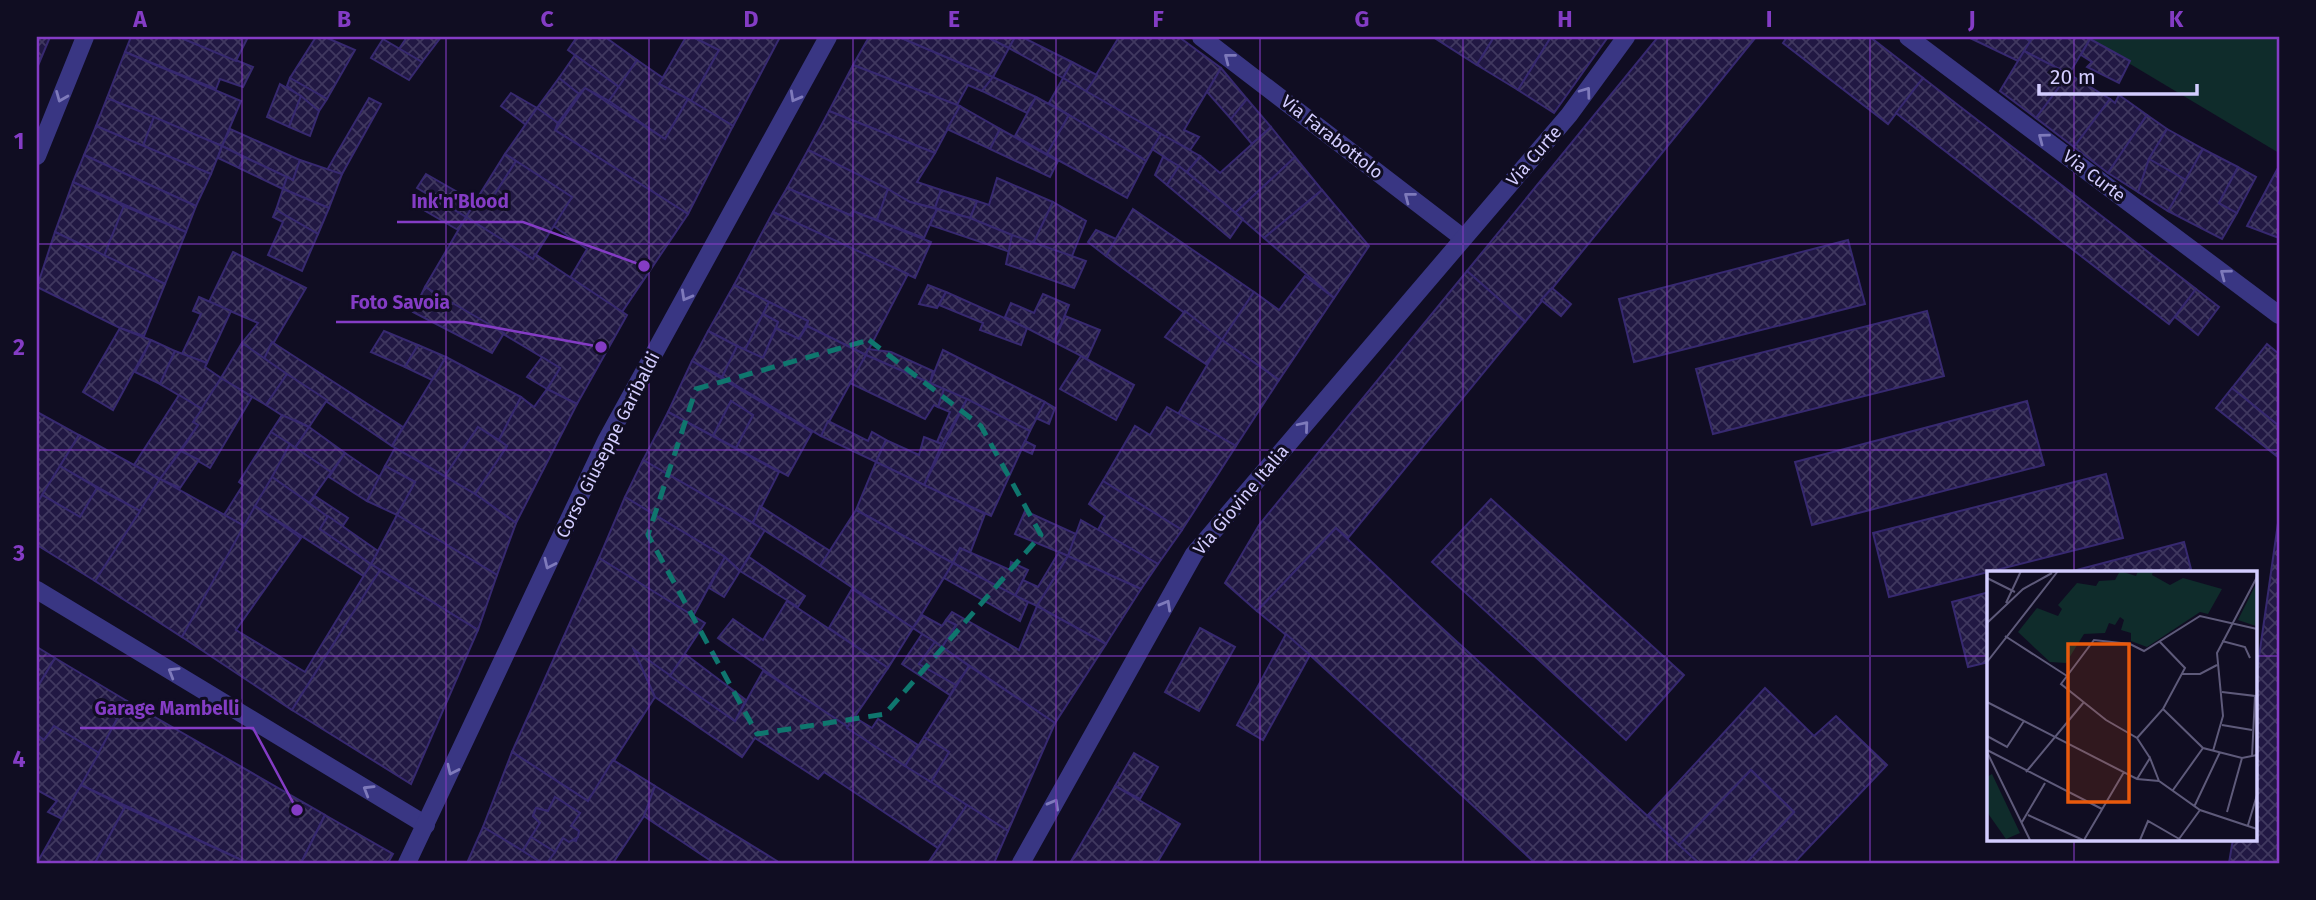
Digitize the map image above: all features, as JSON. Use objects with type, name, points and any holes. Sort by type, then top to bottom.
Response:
[{"type":"street","points":[[37,156],[85,37]]},
{"type":"street","name":"Corso Giuseppe Garibaldi","points":[[407,863],[606,441],[828,37]]},
{"type":"street","name":"Via Farabottolo","points":[[1201,37],[1463,239]]},
{"type":"street","name":"Via Curte","points":[[1463,239],[1569,115],[1626,37]]},
{"type":"street","name":"Via Curte","points":[[1908,37],[2279,315]]},
{"type":"street","name":"Via Giovine Italia","points":[[1021,863],[1194,554],[1463,239]]},
{"type":"street","points":[[37,590],[426,825]]},
{"type":"highlighted area","points":[[869,340],[981,426],[1041,535],[885,714],[757,734],[648,535],[696,389]]},
{"type":"green space","points":[[2085,37],[2279,37],[2279,153]]},
{"type":"building","points":[[37,37],[50,37],[37,68]]},
{"type":"building","points":[[131,37],[179,37],[253,67],[243,87],[220,79],[216,89],[125,52]]},
{"type":"building","points":[[179,37],[248,37],[236,61]]},
{"type":"building","points":[[316,37],[325,37],[355,50],[327,99],[290,78]]},
{"type":"building","points":[[407,37],[441,37],[422,62],[399,49]]},
{"type":"building","points":[[577,37],[605,37],[637,60],[619,87],[568,50]]},
{"type":"building","points":[[686,37],[693,37],[719,50],[691,101],[659,84]]},
{"type":"building","points":[[693,37],[780,37],[733,126],[691,101],[719,50]]},
{"type":"building","points":[[869,37],[899,37],[993,77],[982,91],[968,85],[957,105],[853,65]]},
{"type":"building","points":[[899,37],[987,37],[1009,48],[993,77]]},
{"type":"building","points":[[987,37],[1015,37],[1009,48]]},
{"type":"building","points":[[1015,37],[1022,37],[1072,62],[1063,78],[1009,48]]},
{"type":"building","points":[[1119,37],[1179,37],[1221,68],[1184,130],[1199,137],[1190,150],[1085,93]]},
{"type":"building","points":[[1433,37],[1494,37],[1477,65]]},
{"type":"building","points":[[1494,37],[1551,37],[1518,90],[1477,65]]},
{"type":"building","points":[[1551,37],[1608,37],[1554,113],[1518,90]]},
{"type":"building","points":[[1658,37],[1756,37],[1525,322],[1467,271]]},
{"type":"building","points":[[1787,37],[1870,37],[1923,78],[1888,124],[1783,43]]},
{"type":"building","points":[[1968,37],[2023,37],[2031,41],[2018,61]]},
{"type":"building","points":[[2033,37],[2090,39],[2069,74],[2024,51]]},
{"type":"building","points":[[383,39],[422,62],[409,80],[371,58]]},
{"type":"building","points":[[2090,39],[2130,61],[2119,83],[2087,67],[2092,62],[2081,55]]},
{"type":"building","points":[[2024,51],[2069,74],[2036,118],[2000,91]]},
{"type":"building","points":[[125,52],[241,101],[222,146],[107,98]]},
{"type":"building","points":[[575,55],[619,87],[609,101],[585,88],[579,94],[559,78]]},
{"type":"building","points":[[637,60],[663,78],[659,84],[688,99],[665,139],[609,101]]},
{"type":"building","points":[[1072,62],[1097,75],[1085,93],[1063,78]]},
{"type":"building","points":[[853,65],[960,106],[935,153],[829,111]]},
{"type":"building","points":[[1221,68],[1247,99],[1231,119],[1207,92]]},
{"type":"building","points":[[2069,74],[2110,99],[2074,147],[2036,118]]},
{"type":"building","points":[[993,77],[1036,97],[1027,113],[982,91]]},
{"type":"building","points":[[290,78],[327,99],[319,111],[287,86]]},
{"type":"building","points":[[559,78],[579,94],[558,123],[537,108]]},
{"type":"building","points":[[1063,78],[1161,134],[1146,161],[1049,103]]},
{"type":"building","points":[[1923,78],[2196,289],[2169,324],[1896,113]]},
{"type":"building","points":[[280,84],[301,96],[289,127],[267,117]]},
{"type":"building","points":[[585,88],[665,139],[688,99],[733,126],[688,214],[555,130]]},
{"type":"building","points":[[511,93],[537,108],[526,125],[501,106]]},
{"type":"building","points":[[2119,95],[2147,115],[2108,173],[2074,147],[2110,99],[2115,103]]},
{"type":"building","points":[[301,96],[319,111],[310,136],[289,127]]},
{"type":"building","points":[[1036,97],[1069,115],[1047,154],[1015,136]]},
{"type":"building","points":[[107,98],[154,117],[143,146],[96,126]]},
{"type":"building","points":[[369,98],[381,104],[342,174],[327,170]]},
{"type":"building","points":[[1247,99],[1271,127],[1252,144],[1231,119]]},
{"type":"building","points":[[960,106],[1000,129],[990,149],[947,129]]},
{"type":"building","points":[[537,108],[558,123],[555,130],[688,214],[622,312],[570,278],[587,249],[552,225],[572,197],[505,154]]},
{"type":"building","points":[[829,111],[935,153],[917,182],[941,190],[935,208],[910,202],[808,150]]},
{"type":"building","points":[[1069,115],[1146,161],[1127,198],[1047,154]]},
{"type":"building","points":[[2147,115],[2167,129],[2149,159],[2138,192],[2108,173]]},
{"type":"building","points":[[154,117],[222,146],[211,174],[143,146]]},
{"type":"building","points":[[96,126],[211,174],[196,206],[84,155]]},
{"type":"building","points":[[1271,127],[1295,157],[1235,213],[1187,172],[1200,156],[1220,173]]},
{"type":"building","points":[[230,129],[300,160],[293,180],[222,146]]},
{"type":"building","points":[[1000,129],[1058,161],[1050,177],[990,149]]},
{"type":"building","points":[[2167,129],[2203,149],[2186,180],[2149,159]]},
{"type":"building","points":[[1161,134],[1200,156],[1187,172],[1152,149]]},
{"type":"building","points":[[222,146],[244,157],[239,168],[218,158]]},
{"type":"building","points":[[2203,149],[2238,167],[2219,203],[2237,213],[2222,239],[2168,211]]},
{"type":"building","points":[[808,150],[888,189],[877,220],[853,211],[852,216],[787,188]]},
{"type":"building","points":[[505,154],[516,161],[486,208],[475,202]]},
{"type":"building","points":[[84,155],[196,206],[186,232],[73,182]]},
{"type":"building","points":[[244,157],[287,177],[283,189],[239,168]]},
{"type":"building","points":[[1163,157],[1179,166],[1167,185],[1155,175]]},
{"type":"building","points":[[1295,157],[1322,190],[1264,238],[1235,213]]},
{"type":"building","points":[[2149,159],[2186,180],[2168,211],[2138,192]]},
{"type":"building","points":[[300,160],[342,174],[329,208],[283,189],[287,177],[293,180]]},
{"type":"building","points":[[516,161],[572,197],[533,259],[466,217],[475,202],[486,208]]},
{"type":"building","points":[[1179,166],[1243,219],[1230,238],[1167,185]]},
{"type":"building","points":[[2279,166],[2279,238],[2247,226]]},
{"type":"building","points":[[2238,167],[2256,177],[2237,213],[2219,203]]},
{"type":"building","points":[[426,174],[475,202],[466,217],[417,188]]},
{"type":"building","points":[[997,178],[1053,202],[1033,244],[970,218],[977,201],[989,205]]},
{"type":"building","points":[[73,182],[124,206],[104,256],[55,232]]},
{"type":"building","points":[[787,188],[852,216],[853,211],[931,242],[915,278],[773,212]]},
{"type":"building","points":[[283,189],[329,208],[318,234],[276,210]]},
{"type":"building","points":[[888,189],[910,202],[937,209],[924,238],[877,220]]},
{"type":"building","points":[[941,190],[977,201],[970,218],[935,208]]},
{"type":"building","points":[[1322,190],[1369,246],[1334,298],[1264,238]]},
{"type":"building","points":[[431,196],[466,217],[458,230],[422,209]]},
{"type":"building","points":[[1053,202],[1086,221],[1072,256],[1033,244]]},
{"type":"building","points":[[124,206],[186,232],[165,284],[104,256]]},
{"type":"building","points":[[937,209],[970,218],[1012,235],[1010,252],[930,225]]},
{"type":"building","points":[[1133,209],[1254,292],[1222,340],[1106,256]]},
{"type":"building","points":[[276,210],[318,234],[302,271],[268,255],[283,222],[273,217]]},
{"type":"building","points":[[773,212],[908,274],[866,355],[807,326],[808,321],[734,285]]},
{"type":"building","points":[[466,217],[533,259],[535,254],[627,315],[577,404],[547,389],[560,368],[425,287]]},
{"type":"building","points":[[1096,230],[1116,239],[1106,256],[1088,242]]},
{"type":"building","points":[[55,232],[165,284],[144,336],[120,328],[37,287]]},
{"type":"building","points":[[1012,235],[1086,261],[1074,288],[1006,264]]},
{"type":"building","points":[[1848,240],[1865,304],[1634,362],[1619,299]]},
{"type":"building","points":[[233,252],[306,288],[264,359],[242,343],[258,323],[209,302]]},
{"type":"building","points":[[1467,271],[1525,322],[1348,538],[1336,528],[1257,611],[1225,583],[1259,525]]},
{"type":"building","points":[[1305,276],[1334,298],[1279,380],[1222,340],[1254,292],[1279,310]]},
{"type":"building","points":[[734,285],[769,302],[745,350],[708,331]]},
{"type":"building","points":[[928,285],[946,292],[937,308],[919,304]]},
{"type":"building","points":[[425,287],[504,333],[492,353],[413,312]]},
{"type":"building","points":[[1552,288],[1571,304],[1561,316],[1541,300]]},
{"type":"building","points":[[2196,289],[2219,307],[2198,335],[2175,317]]},
{"type":"building","points":[[946,292],[1027,328],[1021,345],[980,330],[983,323],[939,305]]},
{"type":"building","points":[[1043,294],[1069,305],[1054,342],[1005,317],[1011,303],[1034,313]]},
{"type":"building","points":[[199,297],[231,311],[207,363],[182,354],[201,314],[193,311]]},
{"type":"building","points":[[769,302],[808,321],[799,339],[776,328],[778,322],[763,314]]},
{"type":"building","points":[[1185,311],[1222,340],[1206,364],[1165,337]]},
{"type":"building","points":[[1927,311],[1944,376],[1713,434],[1696,369]]},
{"type":"building","points":[[763,314],[778,322],[763,358],[745,350]]},
{"type":"building","points":[[1065,316],[1100,330],[1087,359],[1054,342]]},
{"type":"building","points":[[807,326],[866,355],[821,436],[722,377],[737,346],[763,358],[776,328],[799,339]]},
{"type":"building","points":[[120,328],[151,340],[113,410],[83,392]]},
{"type":"building","points":[[384,331],[418,345],[405,367],[371,352]]},
{"type":"building","points":[[708,331],[737,346],[722,377],[692,361]]},
{"type":"building","points":[[151,340],[175,351],[160,384],[135,372]]},
{"type":"building","points":[[1222,340],[1279,380],[1236,446],[1178,414]]},
{"type":"building","points":[[272,342],[403,427],[392,446],[264,359]]},
{"type":"building","points":[[242,343],[287,374],[266,405],[221,378]]},
{"type":"building","points":[[2267,344],[2279,354],[2279,426],[2232,388]]},
{"type":"building","points":[[418,345],[446,357],[432,380],[405,367]]},
{"type":"building","points":[[868,349],[891,352],[933,371],[930,383],[866,355]]},
{"type":"building","points":[[943,350],[1045,402],[1030,431],[930,383]]},
{"type":"building","points":[[175,351],[207,363],[205,367],[221,378],[202,409],[160,384]]},
{"type":"building","points":[[866,355],[944,389],[938,407],[934,405],[925,419],[850,383]]},
{"type":"building","points":[[1081,356],[1134,385],[1116,420],[1060,389]]},
{"type":"building","points":[[446,357],[521,397],[499,440],[478,427],[445,476],[392,446]]},
{"type":"building","points":[[542,357],[560,368],[547,389],[527,377]]},
{"type":"building","points":[[692,361],[812,432],[788,476],[736,448],[753,415],[731,401],[713,436],[668,412]]},
{"type":"building","points":[[287,374],[327,400],[309,427],[295,420],[294,423],[266,405]]},
{"type":"building","points":[[221,378],[252,397],[210,468],[181,451],[198,425],[193,422]]},
{"type":"building","points":[[2232,388],[2279,426],[2279,458],[2216,408]]},
{"type":"building","points":[[547,389],[577,404],[516,523],[475,494],[507,446],[499,440],[521,397],[534,407]]},
{"type":"building","points":[[944,389],[967,399],[942,444],[937,442],[950,412],[938,407]]},
{"type":"building","points":[[179,395],[202,409],[193,422],[198,425],[160,479],[134,465]]},
{"type":"building","points":[[967,399],[1030,431],[991,516],[924,485]]},
{"type":"building","points":[[731,401],[753,415],[736,448],[713,436]]},
{"type":"building","points":[[2027,401],[2044,465],[1812,525],[1795,462]]},
{"type":"building","points":[[1045,402],[1055,408],[1049,424],[1036,418]]},
{"type":"building","points":[[1167,407],[1236,446],[1182,530],[1103,481],[1135,426],[1150,435]]},
{"type":"building","points":[[37,412],[79,435],[37,504]]},
{"type":"building","points":[[668,412],[779,472],[753,523],[643,460]]},
{"type":"building","points":[[282,415],[309,427],[295,448],[271,432]]},
{"type":"building","points":[[828,421],[868,441],[872,432],[886,440],[876,462],[821,436]]},
{"type":"building","points":[[309,427],[345,453],[331,472],[295,448]]},
{"type":"building","points":[[478,427],[507,446],[475,494],[445,476]]},
{"type":"building","points":[[271,432],[290,444],[246,527],[224,515],[243,485],[239,482]]},
{"type":"building","points":[[79,435],[160,479],[140,511],[60,466]]},
{"type":"building","points":[[924,437],[942,444],[924,485],[876,462],[886,440],[919,455]]},
{"type":"building","points":[[1025,441],[1035,446],[1032,454],[1021,449]]},
{"type":"building","points":[[290,444],[331,472],[309,503],[272,477]]},
{"type":"building","points":[[395,448],[475,494],[516,523],[497,575],[397,515],[415,482],[385,466]]},
{"type":"building","points":[[181,451],[199,460],[180,488],[160,479]]},
{"type":"building","points":[[345,453],[380,477],[367,501],[329,477]]},
{"type":"building","points":[[643,460],[765,530],[740,571],[725,557],[625,497]]},
{"type":"building","points":[[876,462],[985,514],[970,553],[960,548],[953,563],[856,510]]},
{"type":"building","points":[[60,466],[97,488],[80,517],[42,495]]},
{"type":"building","points":[[385,466],[415,482],[397,515],[367,501]]},
{"type":"building","points":[[2106,474],[2123,538],[1889,597],[1873,533]]},
{"type":"building","points":[[272,477],[328,516],[320,529],[371,564],[365,577],[255,506]]},
{"type":"building","points":[[160,479],[246,527],[182,637],[95,581]]},
{"type":"building","points":[[1103,481],[1182,530],[1158,564],[1098,530],[1105,516],[1089,504]]},
{"type":"building","points":[[97,488],[140,511],[95,581],[37,545],[37,504],[42,495],[80,517]]},
{"type":"building","points":[[315,496],[348,518],[342,527],[309,503]]},
{"type":"building","points":[[625,497],[725,557],[693,616],[599,558]]},
{"type":"building","points":[[1491,499],[1684,675],[1626,740],[1432,562]]},
{"type":"building","points":[[255,506],[301,538],[236,630],[305,672],[371,564],[380,570],[292,710],[182,637]]},
{"type":"building","points":[[760,506],[830,551],[820,566],[753,523]]},
{"type":"building","points":[[856,510],[953,563],[913,628],[820,566]]},
{"type":"building","points":[[1025,511],[1076,534],[1068,556],[1015,534]]},
{"type":"building","points":[[397,515],[497,575],[478,630],[371,564]]},
{"type":"building","points":[[328,516],[378,551],[371,564],[320,529]]},
{"type":"building","points":[[2279,516],[2279,863],[2229,863],[2233,841],[2256,841],[2256,678]]},
{"type":"building","points":[[1081,520],[1158,564],[1141,589],[1068,556]]},
{"type":"building","points":[[1336,528],[1699,863],[1535,863],[1310,655],[1257,611]]},
{"type":"building","points":[[2184,542],[2191,571],[2073,571]]},
{"type":"building","points":[[960,548],[1010,570],[1011,562],[1028,570],[1015,596],[953,563]]},
{"type":"building","points":[[1059,552],[1068,556],[1037,606],[1015,596],[1023,580],[1038,587]]},
{"type":"building","points":[[1068,556],[1141,589],[1106,644],[1037,606]]},
{"type":"building","points":[[725,557],[740,571],[724,597],[709,588]]},
{"type":"building","points":[[749,557],[805,596],[798,607],[740,571]]},
{"type":"building","points":[[599,558],[705,623],[670,676],[634,650],[655,697],[588,801],[512,752]]},
{"type":"building","points":[[953,563],[1028,602],[1020,621],[944,578]]},
{"type":"building","points":[[380,570],[478,630],[411,784],[292,710]]},
{"type":"building","points":[[852,589],[913,628],[888,668],[829,628]]},
{"type":"building","points":[[1987,593],[1987,662],[1968,667],[1952,602]]},
{"type":"building","points":[[787,601],[888,668],[847,728],[718,638],[733,619],[763,640]]},
{"type":"building","points":[[1037,606],[1106,644],[1055,723],[942,647],[956,625],[946,620],[952,612],[1019,650]]},
{"type":"building","points":[[922,615],[942,626],[946,620],[956,625],[942,647],[913,628]]},
{"type":"building","points":[[1200,628],[1235,647],[1199,711],[1165,692]]},
{"type":"building","points":[[922,634],[935,642],[919,664],[956,685],[950,695],[902,664]]},
{"type":"building","points":[[1286,634],[1310,655],[1263,740],[1237,725]]},
{"type":"building","points":[[935,642],[969,666],[956,685],[919,664]]},
{"type":"building","points":[[37,647],[55,658],[37,688]]},
{"type":"building","points":[[634,650],[735,721],[763,671],[967,805],[938,848],[824,772],[818,779],[755,738],[742,757],[655,697]]},
{"type":"building","points":[[685,654],[746,700],[735,721],[670,676]]},
{"type":"building","points":[[55,658],[127,701],[99,753],[54,726],[44,740],[37,735],[37,688]]},
{"type":"building","points":[[969,666],[1055,723],[1008,831],[931,782],[949,752],[924,737]]},
{"type":"building","points":[[1765,688],[1814,736],[1836,716],[1887,765],[1794,863],[1746,863],[1794,812],[1751,770],[1679,845],[1648,815]]},
{"type":"building","points":[[127,701],[325,815],[301,863],[248,863],[81,785]]},
{"type":"building","points":[[854,717],[872,728],[878,719],[918,745],[905,766],[847,728]]},
{"type":"building","points":[[54,726],[99,753],[62,819],[48,812],[57,801],[37,790],[37,735],[44,740]]},
{"type":"building","points":[[924,737],[949,752],[931,782],[905,766]]},
{"type":"building","points":[[512,752],[588,801],[613,760],[655,786],[644,816],[613,863],[547,863],[563,838],[576,841],[579,831],[571,826],[580,813],[555,797],[548,811],[536,808],[533,816],[540,823],[523,851],[483,827]]},
{"type":"building","points":[[1134,753],[1158,767],[1140,799],[1115,786]]},
{"type":"building","points":[[1751,770],[1794,812],[1746,863],[1699,863],[1679,845]]},
{"type":"building","points":[[81,785],[125,807],[95,863],[37,863]]},
{"type":"building","points":[[655,786],[777,861],[776,863],[714,863],[644,816]]},
{"type":"building","points":[[1115,786],[1180,824],[1157,863],[1070,863]]},
{"type":"building","points":[[555,797],[580,813],[571,826],[579,831],[578,837],[569,842],[563,838],[555,852],[531,837],[540,823],[533,816],[536,808],[548,811]]},
{"type":"building","points":[[967,805],[1008,831],[994,863],[928,863]]},
{"type":"building","points":[[125,807],[248,863],[95,863]]},
{"type":"building","points":[[325,815],[393,854],[388,863],[301,863]]},
{"type":"building","points":[[483,827],[523,851],[542,863],[467,863]]},
{"type":"building","points":[[531,837],[555,852],[547,863],[542,863],[523,851]]},
{"type":"place","name":"Ink'n'Blood","points":[[644,266]]},
{"type":"place","name":"Foto Savoia","points":[[601,347]]},
{"type":"place","name":"Garage Mambelli","points":[[297,810]]}]
